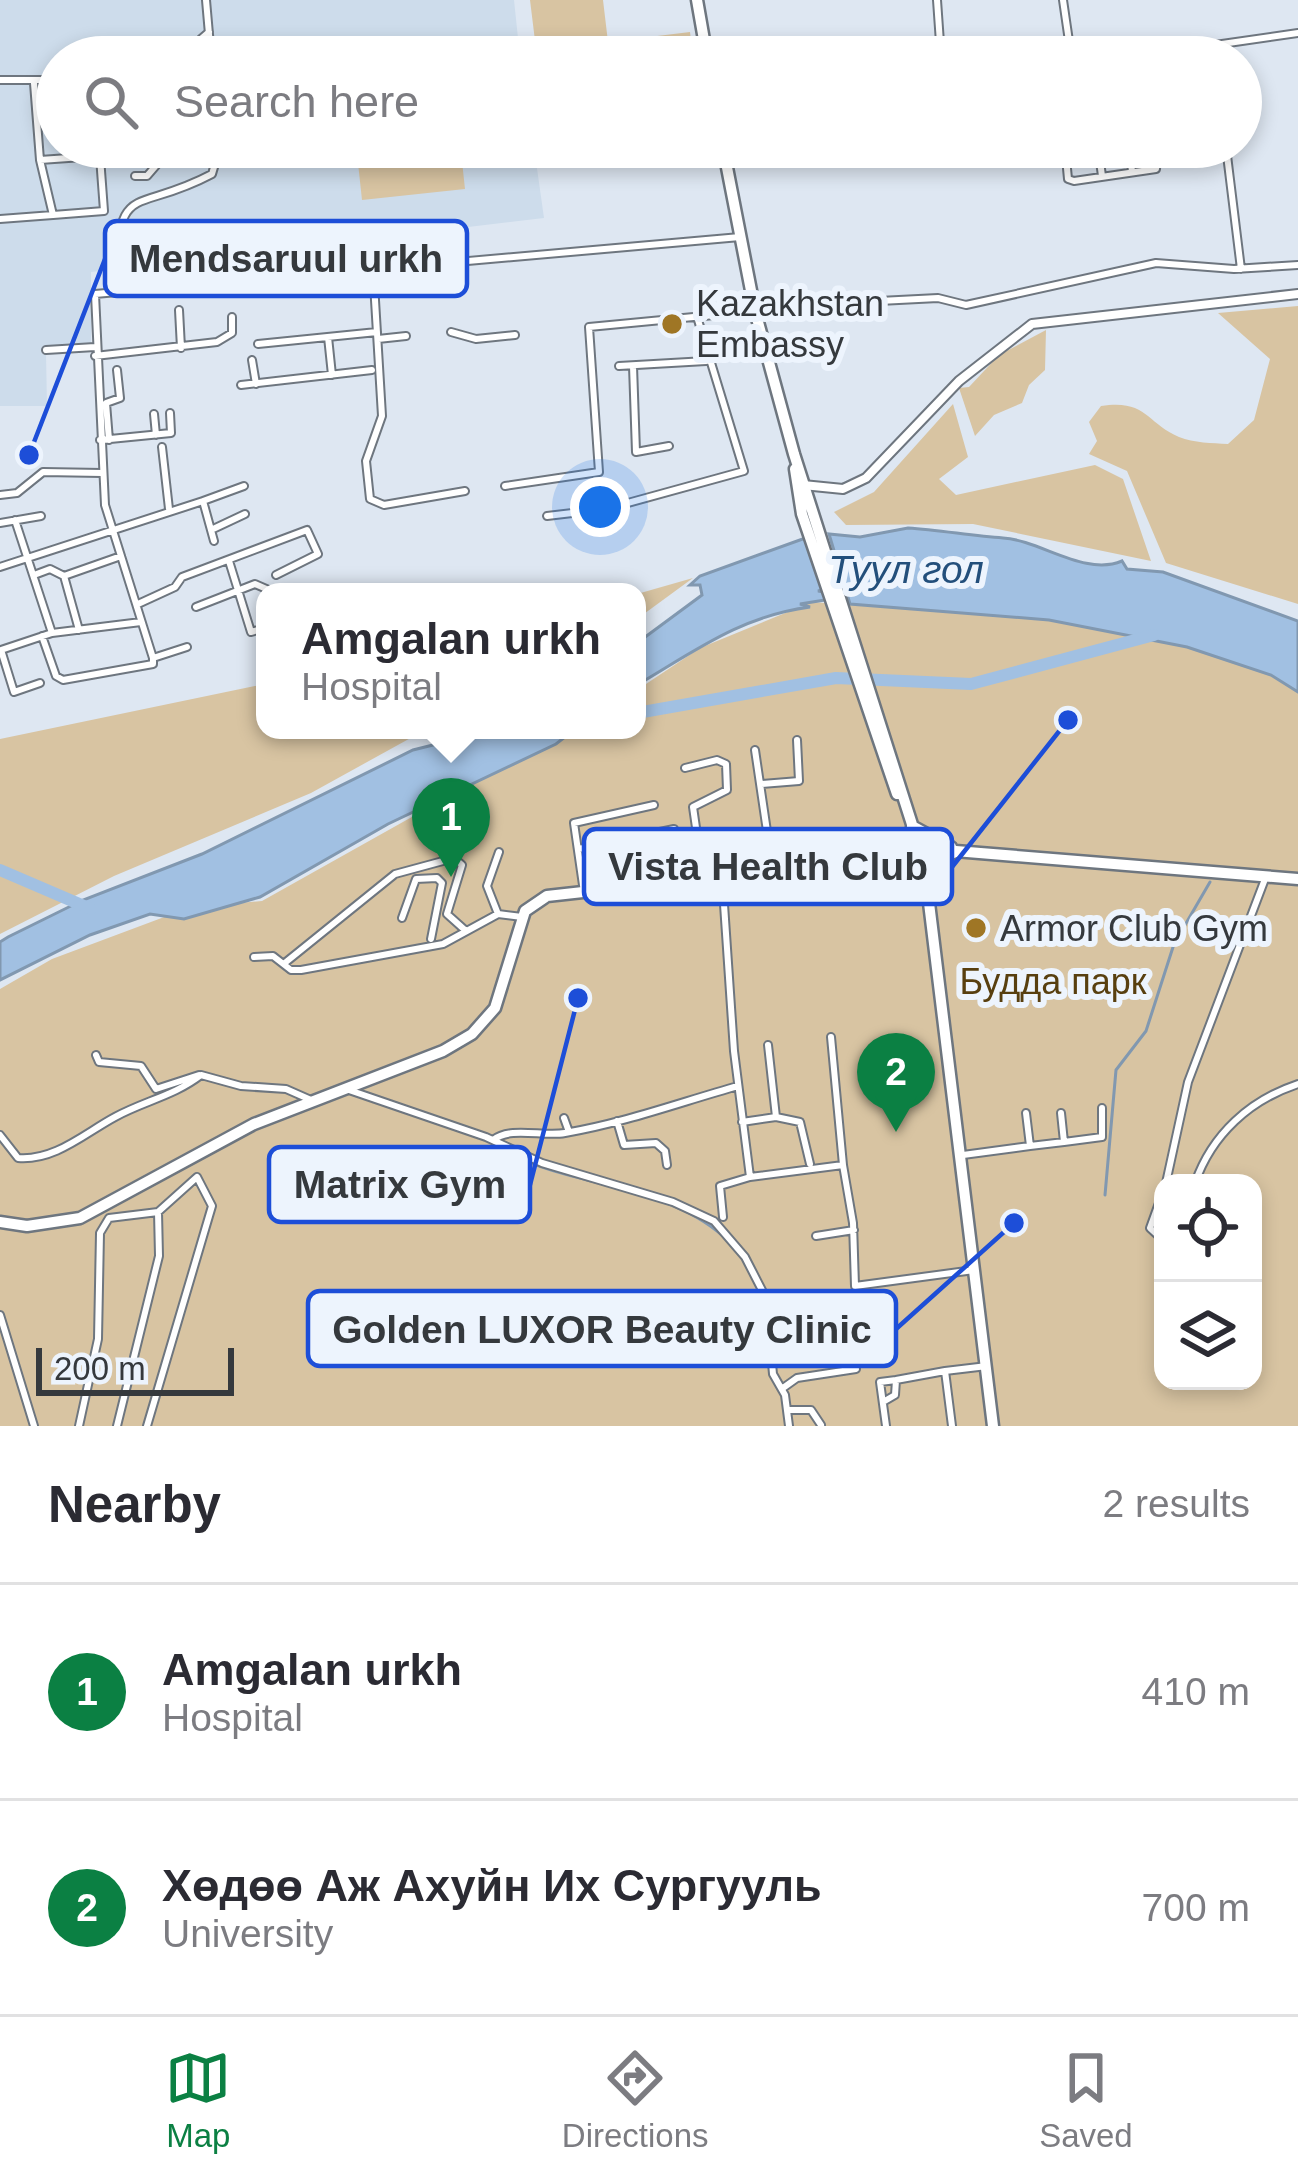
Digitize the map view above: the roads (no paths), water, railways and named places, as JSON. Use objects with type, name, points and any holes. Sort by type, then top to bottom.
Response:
[{"type":"main road","points":[[697,0],[703,36]]},
{"type":"main road","points":[[727,168],[755,311],[807,512]]},
{"type":"main road","points":[[794,454],[807,512],[927,880],[993,1426]]},
{"type":"main road","points":[[912,826],[959,851]]},
{"type":"main road","points":[[0,1222],[55,1223],[107,1213],[170,1167],[311,1100],[443,1051],[482,1027],[501,996],[522,917],[547,896],[722,875],[822,852],[919,848],[1298,879]]},
{"type":"main road","points":[[927,880],[939,859],[959,851]]},
{"type":"street","points":[[206,0],[209,36]]},
{"type":"street","points":[[937,0],[940,36]]},
{"type":"street","points":[[1063,0],[1069,36]]},
{"type":"street","points":[[204,36],[209,32]]},
{"type":"street","points":[[1262,38],[1297,33],[1297,44]]},
{"type":"street","points":[[0,80],[34,83],[36,109]]},
{"type":"street","points":[[42,168],[53,215]]},
{"type":"street","points":[[0,219],[104,211],[101,168]]},
{"type":"street","points":[[135,176],[147,176],[154,168]]},
{"type":"street","points":[[115,288],[117,227],[126,209],[141,196],[212,174],[214,168]]},
{"type":"street","points":[[1068,168],[1070,181],[1160,168]]},
{"type":"street","points":[[1101,168],[1102,176]]},
{"type":"street","points":[[1132,168],[1132,172]]},
{"type":"street","points":[[1229,168],[1241,269]]},
{"type":"street","points":[[105,440],[95,351],[95,294],[115,288],[740,236]]},
{"type":"street","points":[[505,486],[598,472],[589,327],[938,298],[966,305],[1166,262],[1241,269],[1298,265]]},
{"type":"street","points":[[373,267],[382,416],[366,461],[370,499],[384,505],[465,491]]},
{"type":"street","points":[[803,484],[843,489],[866,478],[959,381],[1032,324],[1298,294]]},
{"type":"street","points":[[179,310],[181,348]]},
{"type":"street","points":[[46,350],[181,348],[230,335],[232,317]]},
{"type":"street","points":[[547,516],[606,509],[744,471],[706,361],[698,320]]},
{"type":"street","points":[[451,332],[476,339],[514,335]]},
{"type":"street","points":[[259,344],[406,336]]},
{"type":"street","points":[[328,337],[332,375]]},
{"type":"street","points":[[252,360],[256,383]]},
{"type":"street","points":[[620,366],[706,361]]},
{"type":"street","points":[[633,366],[636,452],[669,446]]},
{"type":"street","points":[[42,636],[56,676],[63,680],[153,664],[111,527],[102,473],[106,403],[120,398],[116,370]]},
{"type":"street","points":[[241,386],[372,370]]},
{"type":"street","points":[[105,440],[171,433],[170,413]]},
{"type":"street","points":[[154,414],[156,435]]},
{"type":"street","points":[[162,447],[169,509]]},
{"type":"street","points":[[0,495],[17,493],[43,472],[102,473]]},
{"type":"street","points":[[0,567],[244,486]]},
{"type":"street","points":[[202,501],[214,541]]},
{"type":"street","points":[[211,530],[245,514]]},
{"type":"street","points":[[0,523],[41,516]]},
{"type":"street","points":[[15,520],[52,633]]},
{"type":"street","points":[[138,604],[175,587],[182,577],[307,530],[318,550],[315,559],[276,575]]},
{"type":"street","points":[[34,575],[50,569],[64,576],[121,556]]},
{"type":"street","points":[[229,560],[251,632],[256,631]]},
{"type":"street","points":[[64,576],[79,630]]},
{"type":"street","points":[[196,607],[256,586]]},
{"type":"street","points":[[40,683],[14,692],[0,648],[52,633],[141,622]]},
{"type":"street","points":[[153,658],[187,647]]},
{"type":"street","points":[[761,784],[799,781],[797,740]]},
{"type":"street","points":[[755,750],[772,865]]},
{"type":"street","points":[[686,768],[717,760],[725,764],[728,790],[692,807],[701,862],[739,859],[743,844],[808,840]]},
{"type":"street","points":[[584,892],[574,823],[654,805]]},
{"type":"street","points":[[579,849],[674,829]]},
{"type":"street","points":[[656,833],[662,871]]},
{"type":"street","points":[[630,838],[635,875]]},
{"type":"street","points":[[498,914],[487,886],[499,852]]},
{"type":"street","points":[[286,962],[394,874],[454,858],[462,865],[447,914],[466,932]]},
{"type":"street","points":[[722,875],[750,1177]]},
{"type":"street","points":[[1168,1174],[1189,1082],[1265,877]]},
{"type":"street","points":[[402,918],[416,879],[437,878],[442,883],[430,939]]},
{"type":"street","points":[[254,957],[286,962],[292,971],[319,967],[442,944],[498,914],[522,917]]},
{"type":"street","points":[[831,1037],[854,1230],[855,1286],[976,1270]]},
{"type":"street","points":[[768,1045],[776,1118]]},
{"type":"street","points":[[96,1055],[99,1062],[141,1066],[156,1089],[201,1075],[241,1086],[286,1089],[311,1100]]},
{"type":"street","points":[[0,1135],[19,1158],[37,1157],[82,1140],[121,1114],[186,1089],[201,1075]]},
{"type":"street","points":[[1199,1174],[1208,1155],[1242,1114],[1263,1098],[1298,1084]]},
{"type":"street","points":[[492,1140],[506,1132],[569,1132],[738,1086]]},
{"type":"street","points":[[343,1088],[492,1140],[542,1163],[688,1207],[718,1225],[745,1257],[766,1298],[773,1374],[783,1388],[789,1426]]},
{"type":"street","points":[[963,1155],[1105,1135],[1102,1108]]},
{"type":"street","points":[[1026,1113],[1030,1146]]},
{"type":"street","points":[[1061,1113],[1064,1142]]},
{"type":"street","points":[[564,1118],[569,1132]]},
{"type":"street","points":[[742,1122],[776,1118],[802,1125],[811,1166]]},
{"type":"street","points":[[617,1121],[624,1145],[656,1143],[667,1165]]},
{"type":"street","points":[[723,1216],[720,1186],[811,1166],[843,1165]]},
{"type":"street","points":[[79,1426],[98,1339],[96,1247],[107,1213],[158,1212],[197,1177],[212,1206],[147,1426]]},
{"type":"street","points":[[117,1426],[151,1297],[158,1212]]},
{"type":"street","points":[[816,1236],[854,1230]]},
{"type":"street","points":[[0,1316],[34,1426]]},
{"type":"street","points":[[886,1426],[880,1382],[987,1366]]},
{"type":"street","points":[[783,1388],[797,1378],[856,1369]]},
{"type":"street","points":[[945,1371],[952,1426]]},
{"type":"street","points":[[883,1402],[895,1395],[896,1380]]},
{"type":"street","points":[[788,1409],[811,1410],[821,1425]]},
{"type":"water","name":"Туул гол","points":[[908,528],[1017,540],[1093,564],[1122,561],[1127,569],[1163,572],[1298,621],[1298,692],[1271,675],[1187,647],[1049,620],[850,604],[829,534],[860,537]]},
{"type":"water","name":"Туул гол","points":[[811,536],[828,588],[818,591],[829,593],[831,599],[800,604],[810,607],[740,627],[646,680],[646,636],[702,595],[700,585],[690,585],[700,576]]},
{"type":"water","points":[[457,739],[562,739],[388,824],[260,897],[184,919],[150,914],[90,935],[0,980],[0,942],[8,937],[83,900],[202,854],[413,750]]},
{"type":"waterway","name":"Туул гол","points":[[646,711],[836,678],[971,684],[1154,635]]},
{"type":"waterway","name":"Туул гол","points":[[0,870],[91,909]]},
{"type":"waterway","points":[[1105,1195],[1116,1070],[1146,1031],[1174,944],[1210,882]]},
{"type":"waterway","points":[[508,1153],[675,1206],[723,1236]]},
{"type":"place","name":"Kazakhstan Embassy","points":[[672,324]]},
{"type":"place","name":"Mendsaruul urkh","points":[[29,455]]},
{"type":"place","name":"Vista Health Club","points":[[1068,720]]},
{"type":"place","name":"Amgalan urkh","points":[[451,877]]},
{"type":"place","name":"Armor Club Gym","points":[[976,928]]},
{"type":"place","name":"Matrix Gym","points":[[578,998]]},
{"type":"place","name":"Хөдөө Аж Ахуйн Их Сургууль","points":[[896,1132]]},
{"type":"place","name":"Golden LUXOR Beauty Clinic","points":[[1014,1223]]},
{"type":"park label","name":"Будда парк","points":[[1053,981]]}]
